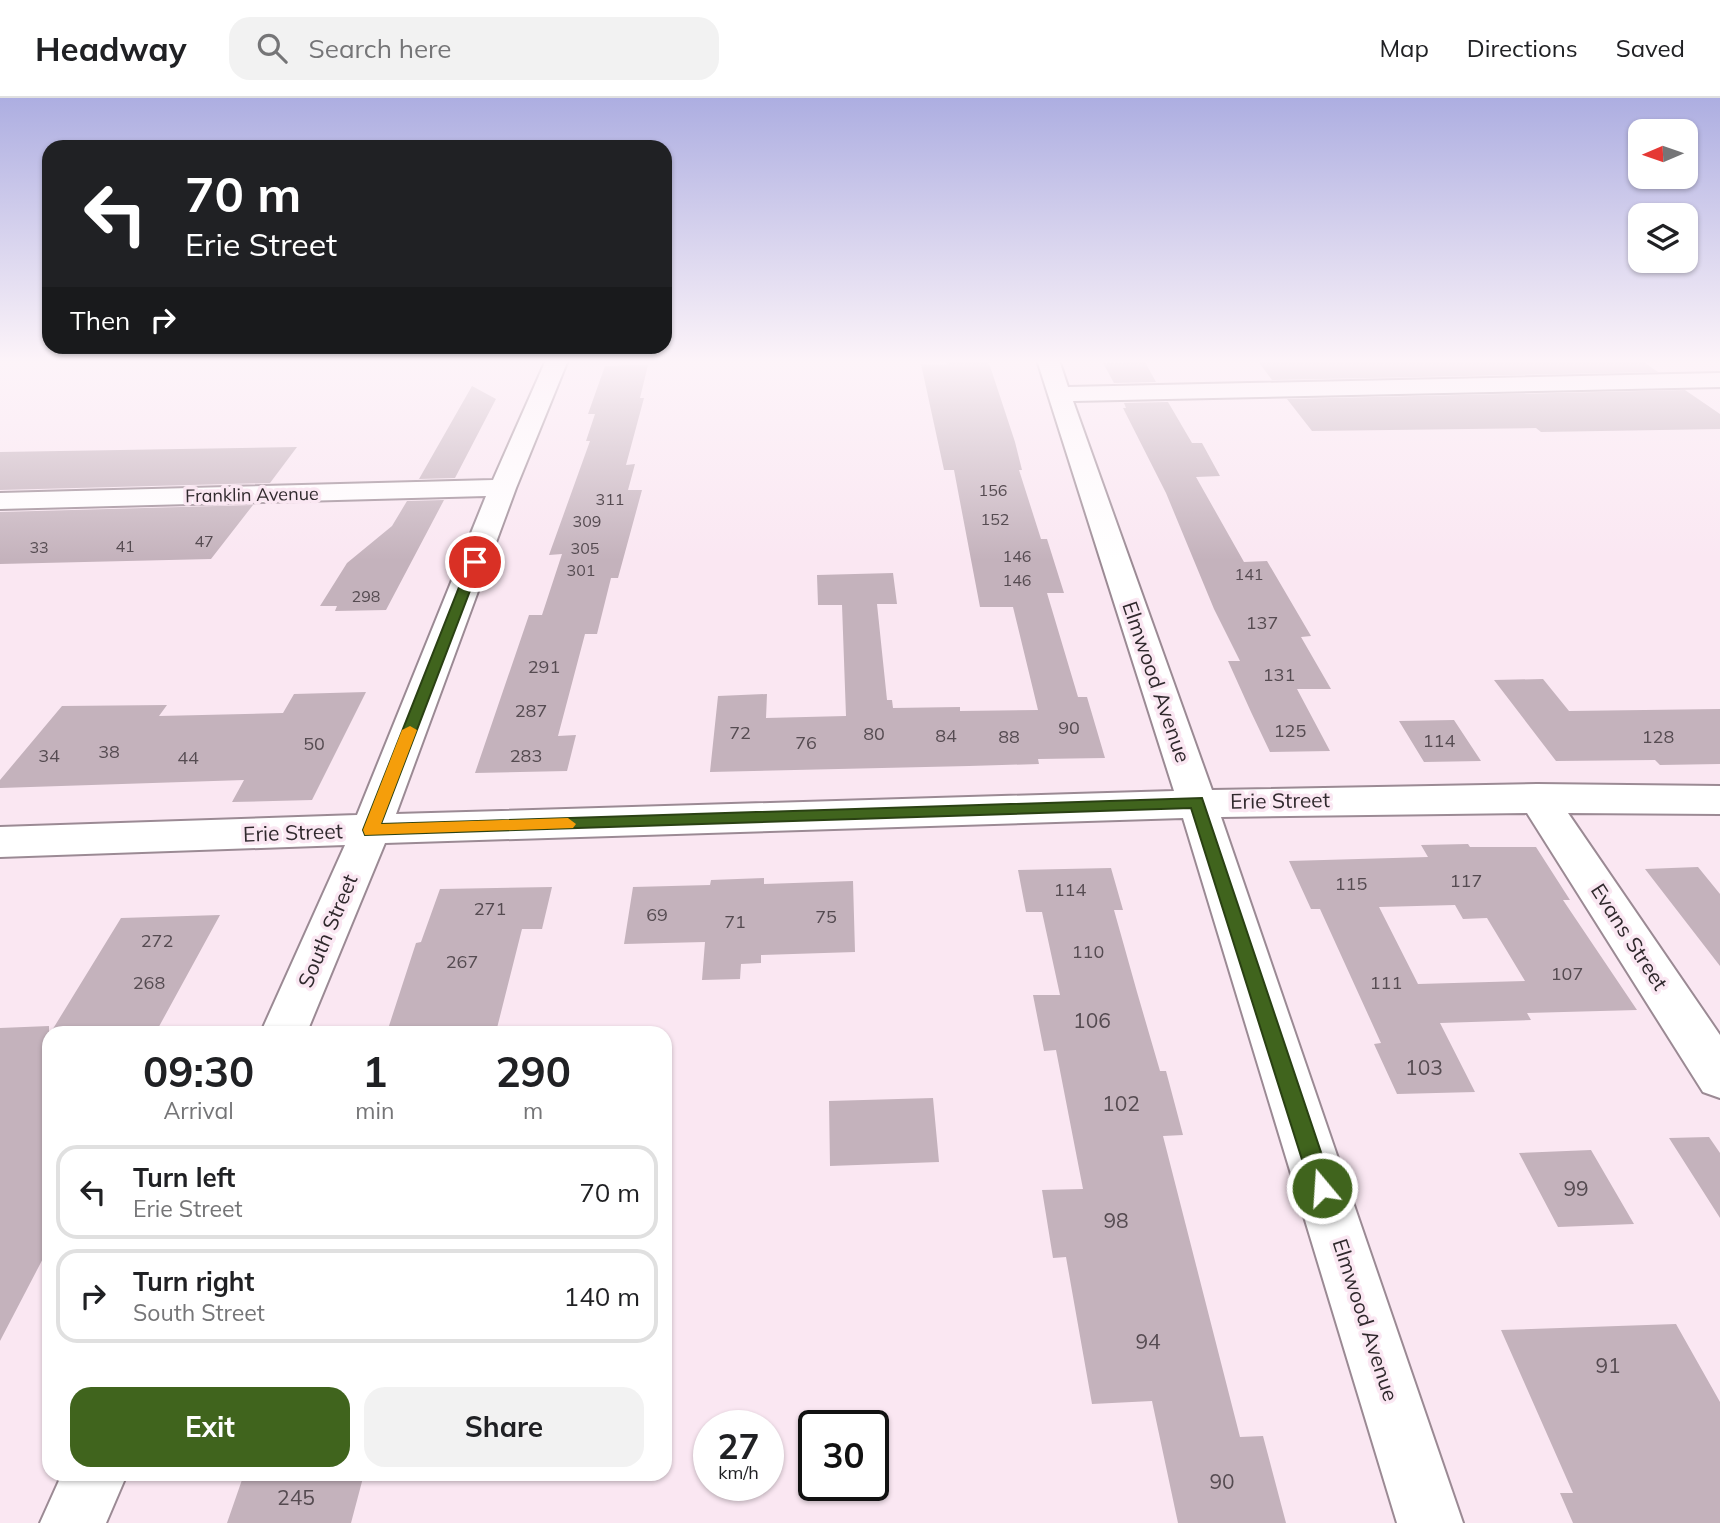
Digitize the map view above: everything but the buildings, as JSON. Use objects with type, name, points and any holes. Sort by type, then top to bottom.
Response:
[{"type":"street","name":"South Street","points":[[287,1026],[371,830],[503,488],[529,426]]},
{"type":"street","name":"Elmwood Avenue","points":[[1071,426],[1197,802],[1430,1523]]},
{"type":"street","name":"Franklin Avenue","points":[[0,501],[503,488]]},
{"type":"street","name":"Erie Street","points":[[0,842],[1197,802],[1537,798],[1720,800]]},
{"type":"street","name":"Evans Street","points":[[1537,798],[1720,1076]]},
{"type":"street","points":[[73,1523],[91,1481]]},
{"type":"slow traffic","points":[[410,730],[371,830],[568,824]]},
{"type":"route","points":[[475,562],[371,830],[1197,802],[1322,1188]]}]
